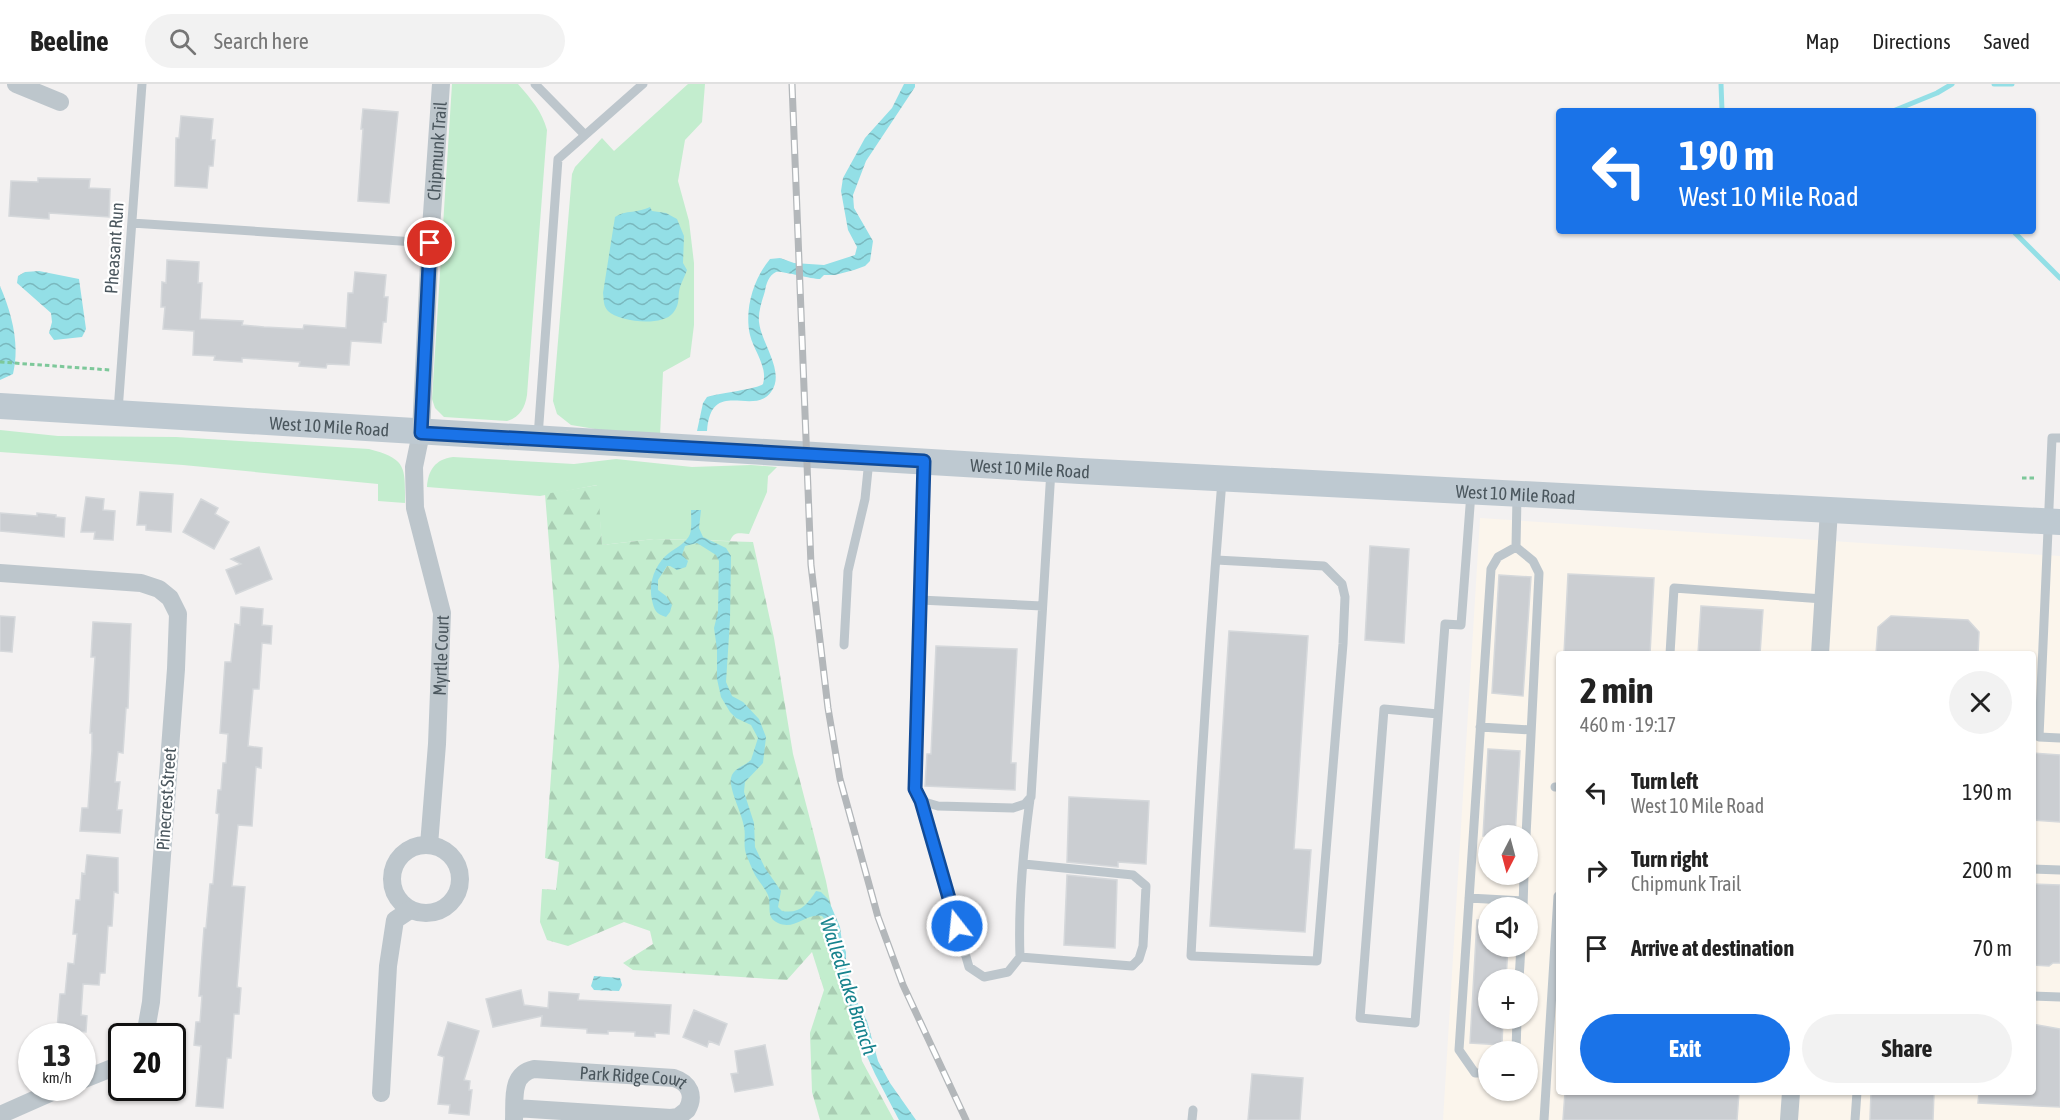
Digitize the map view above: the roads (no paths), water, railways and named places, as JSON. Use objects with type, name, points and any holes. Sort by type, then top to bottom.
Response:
[{"type":"main road","name":"West 10 Mile Road","points":[[0,406],[1051,469],[2054,521]]},
{"type":"street","points":[[16,84],[60,102]]},
{"type":"street","name":"Chipmunk Trail","points":[[421,433],[430,243],[441,84]]},
{"type":"street","name":"Myrtle Court","points":[[421,433],[414,467],[415,507],[442,613],[437,744],[429,845]]},
{"type":"street","points":[[1820,651],[1829,510]]},
{"type":"street","name":"Pinecrest Street","points":[[0,573],[141,583],[159,589],[170,598],[178,614],[176,669],[151,1002],[147,1023]]},
{"type":"street","points":[[429,845],[441,849],[452,857],[458,869],[460,882],[456,895],[448,905],[436,912],[422,913],[410,909],[399,901],[393,889],[391,876],[395,863],[404,853],[415,846],[429,845]]},
{"type":"street","points":[[381,1093],[388,966],[395,920],[410,909]]},
{"type":"street","name":"Park Ridge Court","points":[[534,1069],[674,1078],[686,1084],[691,1095],[687,1110],[678,1117],[671,1118],[514,1114],[518,1077],[534,1069]]},
{"type":"street","points":[[1789,1120],[1791,1095]]},
{"type":"street","points":[[0,1115],[32,1101]]},
{"type":"lane","name":"Pheasant Run","points":[[117,414],[142,84]]},
{"type":"lane","points":[[535,84],[585,135]]},
{"type":"lane","points":[[537,439],[558,159],[643,84]]},
{"type":"lane","points":[[132,223],[430,243]]},
{"type":"lane","points":[[2060,438],[2052,438],[2054,521],[2039,737],[2060,738]]},
{"type":"lane","points":[[844,645],[848,571],[865,499],[869,458]]},
{"type":"lane","points":[[924,461],[915,789],[921,801],[969,967],[984,977],[1008,972],[1020,957],[1019,932],[1031,797],[1051,469]]},
{"type":"lane","points":[[1216,560],[1324,566],[1342,584],[1345,597],[1343,644],[1317,961],[1191,956],[1201,754],[1216,560],[1223,478]]},
{"type":"lane","points":[[1438,714],[1384,709],[1360,1018],[1415,1023],[1445,624],[1461,625],[1471,491]]},
{"type":"lane","points":[[1516,547],[1517,493]]},
{"type":"lane","points":[[1478,1073],[1475,1073],[1459,1050],[1491,569],[1498,557],[1516,547]]},
{"type":"lane","points":[[1516,547],[1533,561],[1539,573],[1527,825]]},
{"type":"lane","points":[[1670,651],[1674,588],[1823,599]]},
{"type":"lane","points":[[920,600],[1042,606]]},
{"type":"lane","points":[[1480,727],[1531,730]]},
{"type":"lane","points":[[921,801],[938,806],[1013,808],[1025,804],[1031,797]]},
{"type":"lane","points":[[1020,957],[1132,966],[1139,959],[1143,946],[1146,886],[1133,875],[1024,864]]},
{"type":"lane","points":[[2036,869],[2060,870]]},
{"type":"lane","points":[[1469,898],[1478,899]]},
{"type":"lane","points":[[1544,1120],[1556,966]]},
{"type":"lane","points":[[2036,996],[2060,997]]},
{"type":"lane","points":[[1855,1120],[1857,1095]]},
{"type":"water","points":[[904,84],[915,84],[915,87],[866,161],[853,195],[854,208],[873,241],[870,261],[865,266],[854,270],[835,275],[824,275],[820,279],[779,272],[771,275],[760,306],[759,318],[774,367],[775,384],[771,392],[763,399],[724,402],[716,406],[710,415],[707,431],[697,431],[703,403],[707,397],[754,388],[763,384],[764,371],[750,335],[748,315],[755,285],[770,259],[780,258],[794,263],[824,265],[855,255],[857,247],[848,230],[841,191],[843,178],[865,138],[892,108]]},
{"type":"water","points":[[650,207],[652,211],[666,213],[677,219],[684,236],[683,263],[687,270],[673,313],[660,320],[630,320],[614,315],[606,309],[604,303],[603,293],[615,217]]},
{"type":"water","points":[[39,271],[79,279],[86,329],[82,337],[54,340],[49,333],[52,322],[51,313],[17,283],[18,276],[25,272]]},
{"type":"water","points":[[0,286],[11,318],[16,352],[13,374],[0,380]]},
{"type":"water","name":"Walled Lake Branch","points":[[691,510],[701,510],[699,528],[703,537],[726,548],[731,556],[726,682],[732,696],[743,702],[759,719],[766,737],[763,763],[745,782],[744,792],[754,823],[755,847],[765,868],[781,891],[778,907],[782,911],[798,910],[816,891],[821,892],[828,899],[840,927],[846,952],[846,968],[856,1000],[867,1021],[878,1061],[890,1083],[916,1120],[899,1120],[866,1054],[866,1045],[838,979],[827,922],[822,916],[816,915],[790,925],[774,921],[770,914],[768,895],[755,875],[746,854],[744,827],[732,789],[731,778],[737,769],[751,760],[758,738],[751,725],[736,718],[721,697],[717,679],[714,628],[718,612],[719,561],[716,555],[697,543],[685,546],[682,555],[688,561],[686,567],[677,570],[667,566],[658,580],[658,590],[672,605],[670,612],[666,617],[658,613],[654,606],[651,587],[654,574],[664,557],[689,537]]},
{"type":"water","points":[[594,976],[620,978],[622,985],[619,991],[594,990],[591,986]]},
{"type":"waterway","points":[[1721,84],[1722,108]]},
{"type":"waterway","points":[[1900,108],[1937,93],[1952,84]]},
{"type":"waterway","points":[[1994,84],[2012,84]]},
{"type":"waterway","points":[[2016,234],[2060,278]]},
{"type":"railway","points":[[792,84],[811,565],[828,708],[840,779],[878,917],[903,985],[966,1120]]}]
